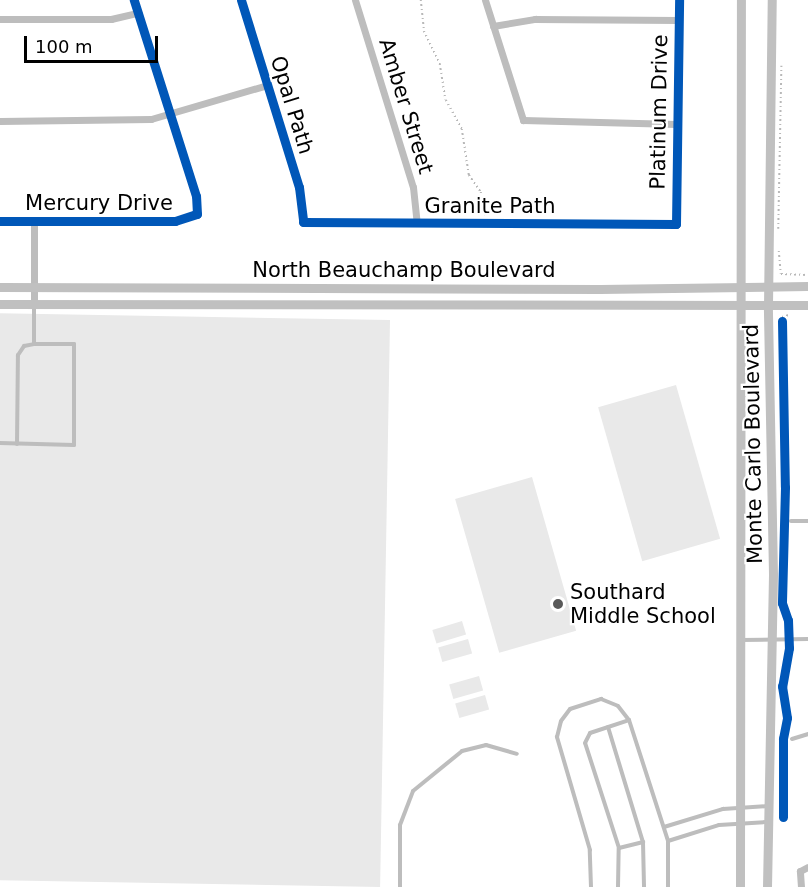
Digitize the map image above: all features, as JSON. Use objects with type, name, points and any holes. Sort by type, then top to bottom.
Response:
[{"type":"main road","name":"Monte Carlo Boulevard","points":[[740,887],[741,0]]},
{"type":"main road","name":"Monte Carlo Boulevard","points":[[767,887],[771,639],[768,306],[772,0]]},
{"type":"main road","name":"North Beauchamp Boulevard","points":[[0,287],[808,286]]},
{"type":"main road","name":"North Beauchamp Boulevard","points":[[0,304],[808,305]]},
{"type":"street","points":[[134,0],[171,115]]},
{"type":"street","name":"Opal Path","points":[[241,0],[302,197],[303,222]]},
{"type":"street","name":"Amber Street","points":[[355,0],[413,187],[417,224]]},
{"type":"street","points":[[485,0],[523,120],[676,124]]},
{"type":"street","name":"Platinum Drive","points":[[676,224],[678,0]]},
{"type":"street","points":[[0,19],[111,19],[138,13]]},
{"type":"street","points":[[493,26],[535,19],[678,20]]},
{"type":"street","points":[[0,121],[141,120],[171,115],[267,85]]},
{"type":"street","name":"Mercury Drive","points":[[0,221],[175,221],[197,214],[196,196],[171,115]]},
{"type":"street","points":[[34,221],[34,304]]},
{"type":"street","name":"Granite Path","points":[[303,222],[676,224]]},
{"type":"street","points":[[801,887],[800,871],[808,867]]},
{"type":"lane","points":[[34,304],[34,344]]},
{"type":"lane","points":[[0,443],[16,444],[74,445],[74,344],[34,344],[24,346],[18,355],[16,444]]},
{"type":"lane","points":[[790,521],[808,521]]},
{"type":"lane","points":[[739,640],[808,639]]},
{"type":"lane","points":[[591,887],[590,850],[558,744],[557,730],[570,709],[588,700],[612,702],[629,720],[668,841],[668,887]]},
{"type":"lane","points":[[618,887],[619,848],[585,743],[590,733],[629,720]]},
{"type":"lane","points":[[608,727],[643,842],[644,887]]},
{"type":"lane","points":[[792,739],[808,734]]},
{"type":"lane","points":[[400,887],[400,825],[414,791],[453,756],[474,747],[498,746],[517,754]]},
{"type":"lane","points":[[664,827],[740,807],[768,806]]},
{"type":"lane","points":[[668,841],[739,823],[768,822]]},
{"type":"lane","points":[[619,848],[643,842]]},
{"type":"path","points":[[421,0],[424,31],[440,64],[446,100],[462,129],[469,175],[481,192],[486,215]]},
{"type":"path","points":[[778,239],[779,57]]},
{"type":"path","points":[[778,247],[781,274],[808,275]]},
{"type":"path","points":[[782,333],[782,317],[799,315]]},
{"type":"shaded area","points":[[0,313],[390,320],[380,887],[0,880]]},
{"type":"shaded area","points":[[676,385],[720,539],[642,561],[598,407]]},
{"type":"shaded area","points":[[532,477],[576,631],[499,653],[455,499]]},
{"type":"shaded area","points":[[462,621],[466,634],[436,643],[432,630]]},
{"type":"shaded area","points":[[468,639],[472,653],[442,662],[438,648]]},
{"type":"shaded area","points":[[479,676],[483,690],[453,699],[449,685]]},
{"type":"shaded area","points":[[485,695],[489,709],[459,718],[455,704]]},
{"type":"cycle path","points":[[0,221],[175,221],[197,214],[196,196],[134,0]]},
{"type":"cycle path","points":[[241,0],[299,187],[303,222],[676,224],[679,0]]},
{"type":"cycle path","points":[[782,321],[785,487],[782,603],[788,620],[789,648],[782,686],[787,718],[783,739],[783,817]]},
{"type":"place","name":"Southard Middle School","points":[[558,604]]}]
